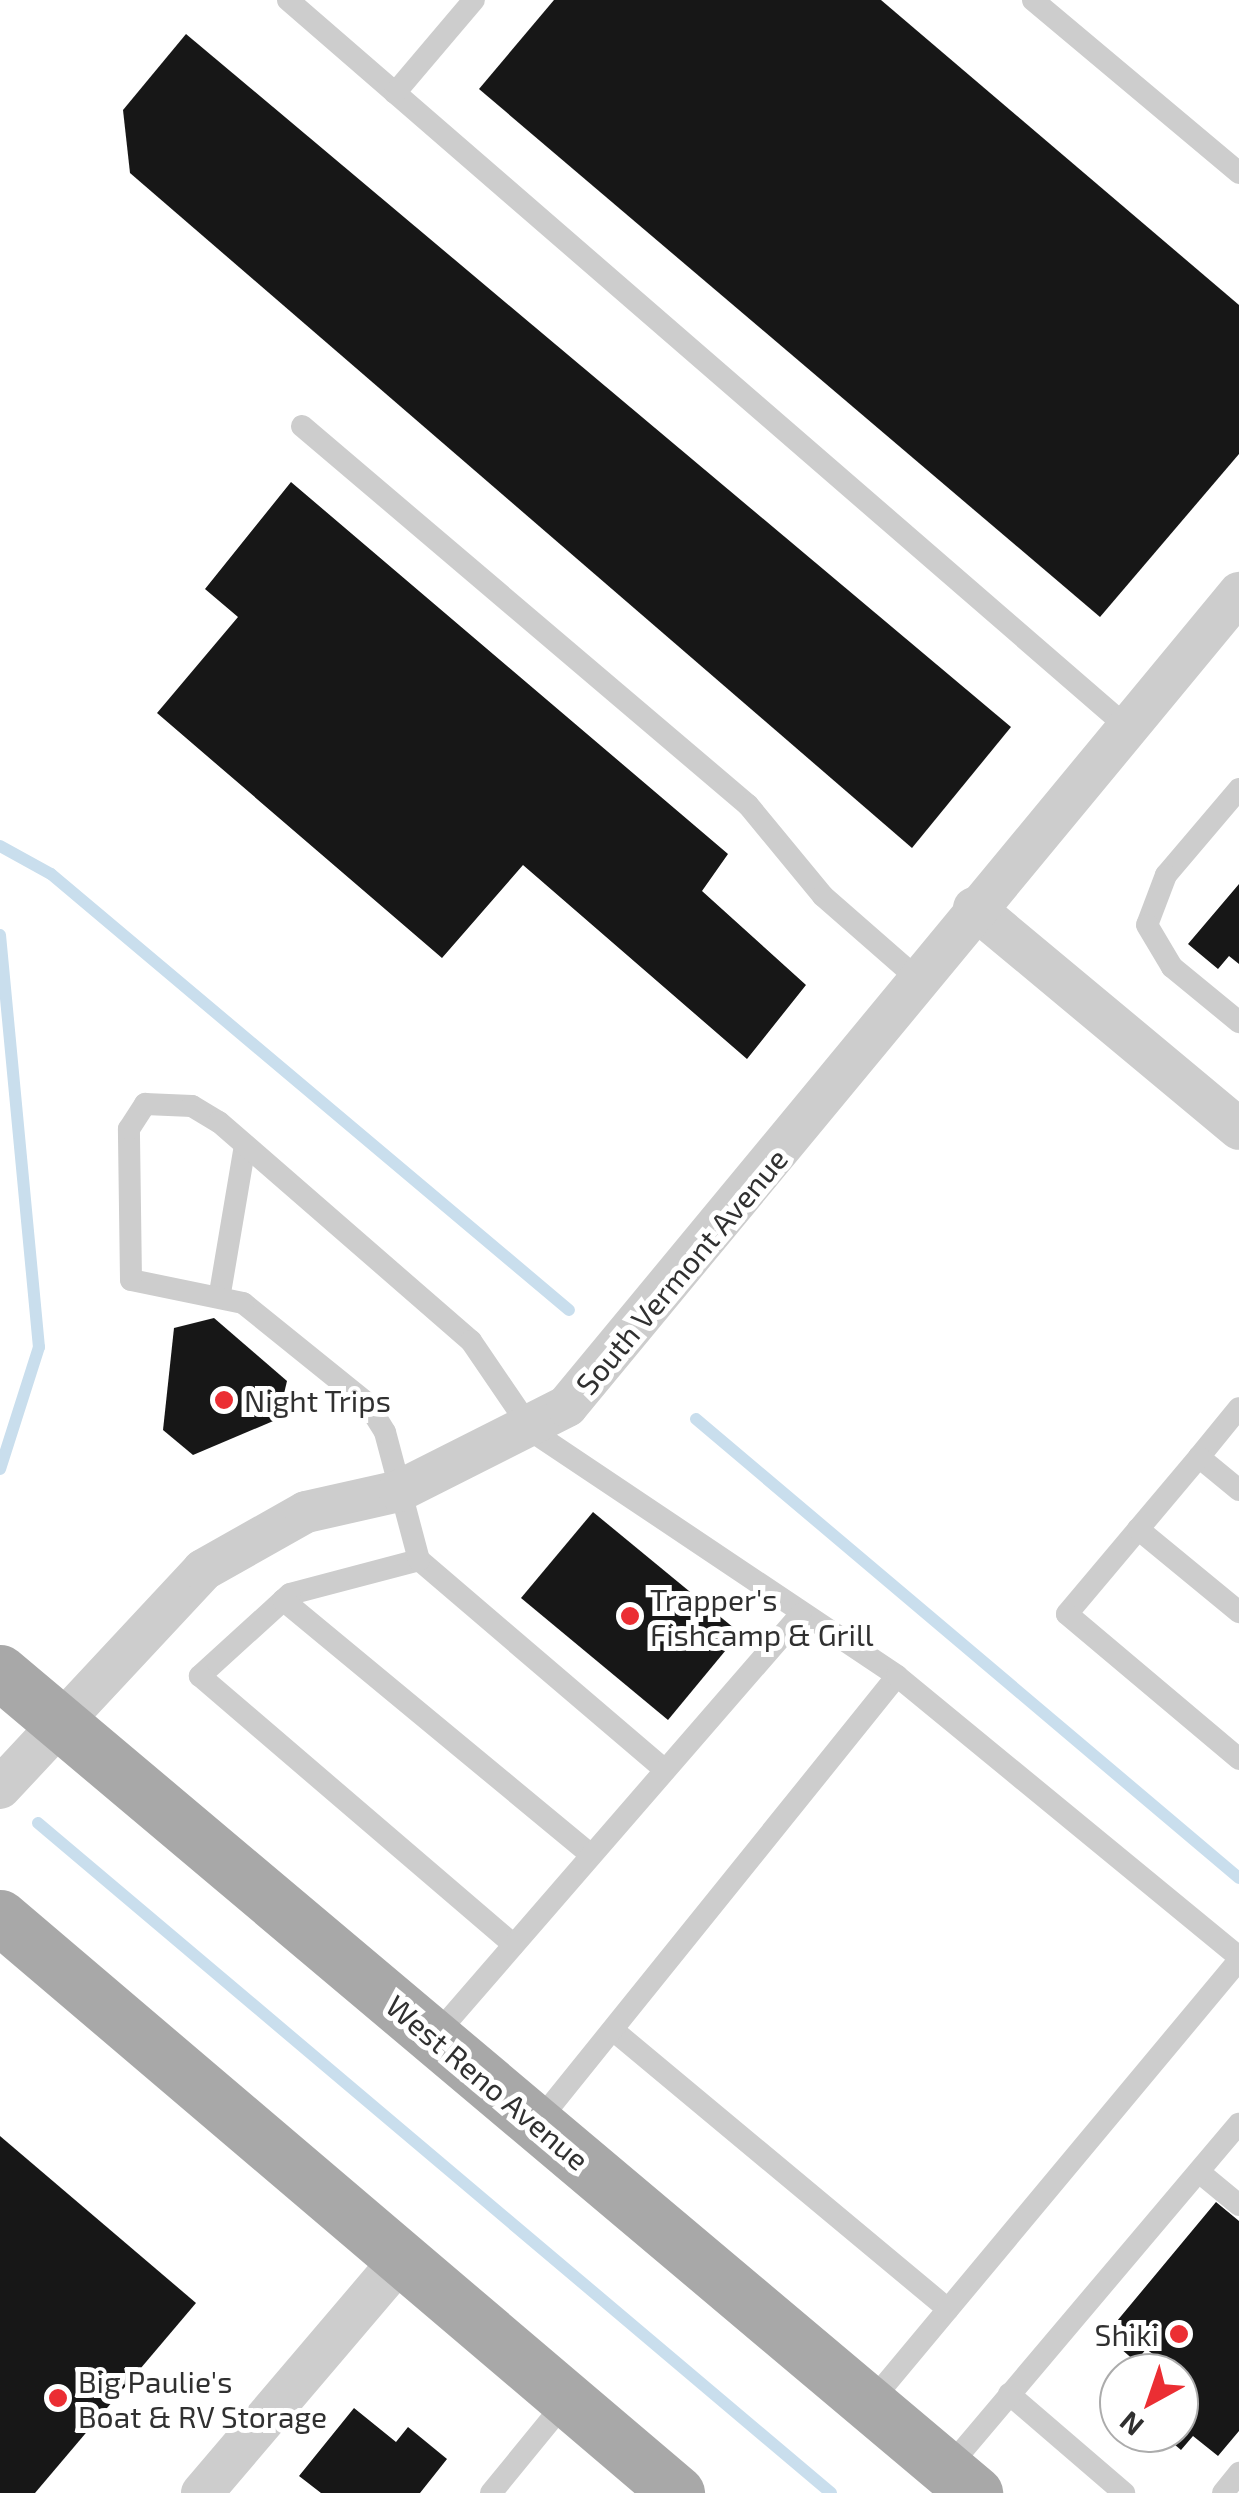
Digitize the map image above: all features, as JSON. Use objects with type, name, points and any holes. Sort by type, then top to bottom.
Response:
[{"type":"main road","name":"West Reno Avenue","points":[[0,1672],[961,2481]]},
{"type":"main road","points":[[0,1917],[677,2493]]},
{"type":"street","name":"South Vermont Avenue","points":[[0,1788],[58,1720],[204,1570],[306,1512],[399,1491],[532,1432],[631,1339],[974,908],[1239,593]]},
{"type":"street","points":[[974,908],[1239,1129]]},
{"type":"street","points":[[202,2493],[403,2257]]},
{"type":"lane","points":[[288,0],[1127,727]]},
{"type":"lane","points":[[395,93],[474,0]]},
{"type":"lane","points":[[1033,0],[1239,173]]},
{"type":"lane","points":[[302,426],[748,804],[823,896],[919,980]]},
{"type":"lane","points":[[1239,788],[1166,875],[1147,926],[1172,967],[1239,1022]]},
{"type":"lane","points":[[665,1770],[419,1560],[368,1404],[264,1316],[220,1293],[142,1289],[132,1280],[129,1128],[157,1100],[192,1106],[246,1145],[470,1341],[532,1432],[800,1615],[897,1676],[1239,1958],[869,2404]]},
{"type":"lane","points":[[220,1293],[246,1145]]},
{"type":"lane","points":[[1239,1408],[1067,1614],[1239,1759]]},
{"type":"lane","points":[[1199,1456],[1239,1490]]},
{"type":"lane","points":[[1138,1529],[1239,1612]]},
{"type":"lane","points":[[419,1560],[282,1600],[200,1676],[514,1945]]},
{"type":"lane","points":[[282,1600],[591,1856]]},
{"type":"lane","points":[[434,2037],[800,1615]]},
{"type":"lane","points":[[536,2124],[897,1676]]},
{"type":"lane","points":[[613,2030],[948,2309]]},
{"type":"lane","points":[[961,2481],[1009,2394],[1239,2124]]},
{"type":"lane","points":[[1199,2172],[1239,2205]]},
{"type":"lane","points":[[1009,2394],[1115,2490]]},
{"type":"lane","points":[[502,2489],[568,2399]]},
{"type":"lane","points":[[1223,2493],[1239,2473]]},
{"type":"building","points":[[554,0],[881,0],[1239,305],[1239,454],[1100,617],[479,89]]},
{"type":"building","points":[[186,34],[1011,727],[912,848],[130,173],[123,110]]},
{"type":"building","points":[[291,482],[728,854],[702,891],[806,985],[747,1059],[523,865],[442,958],[157,713],[238,617],[205,589]]},
{"type":"building","points":[[1239,884],[1239,964],[1229,956],[1218,969],[1188,944]]},
{"type":"building","name":"Night Trips","points":[[214,1318],[287,1381],[278,1419],[193,1455],[163,1430],[174,1328]]},
{"type":"building","name":"Trapper's Fishcamp & Grill","points":[[593,1512],[740,1633],[668,1720],[521,1598]]},
{"type":"building","name":"Big Paulie's Boat & RV Storage","points":[[0,2136],[196,2303],[35,2493],[0,2493]]},
{"type":"building","name":"Shiki","points":[[1216,2202],[1239,2221],[1239,2431],[1218,2456],[1199,2441],[1199,2353],[1152,2353],[1146,2349],[1143,2353],[1126,2353],[1112,2341],[1124,2327],[1117,2321]]},
{"type":"building","points":[[354,2408],[396,2442],[408,2427],[447,2459],[420,2493],[321,2493],[299,2476]]},
{"type":"waterway","points":[[0,846],[51,874],[569,1310]]},
{"type":"waterway","points":[[0,935],[39,1347],[0,1469]]},
{"type":"waterway","points":[[696,1419],[1239,1878]]},
{"type":"waterway","points":[[38,1823],[831,2493]]},
{"type":"place","name":"Night Trips","points":[[224,1400]]},
{"type":"place","name":"Trapper's Fishcamp & Grill","points":[[630,1616]]},
{"type":"place","name":"Shiki","points":[[1179,2334]]},
{"type":"place","name":"Big Paulie's Boat & RV Storage","points":[[58,2398]]}]
